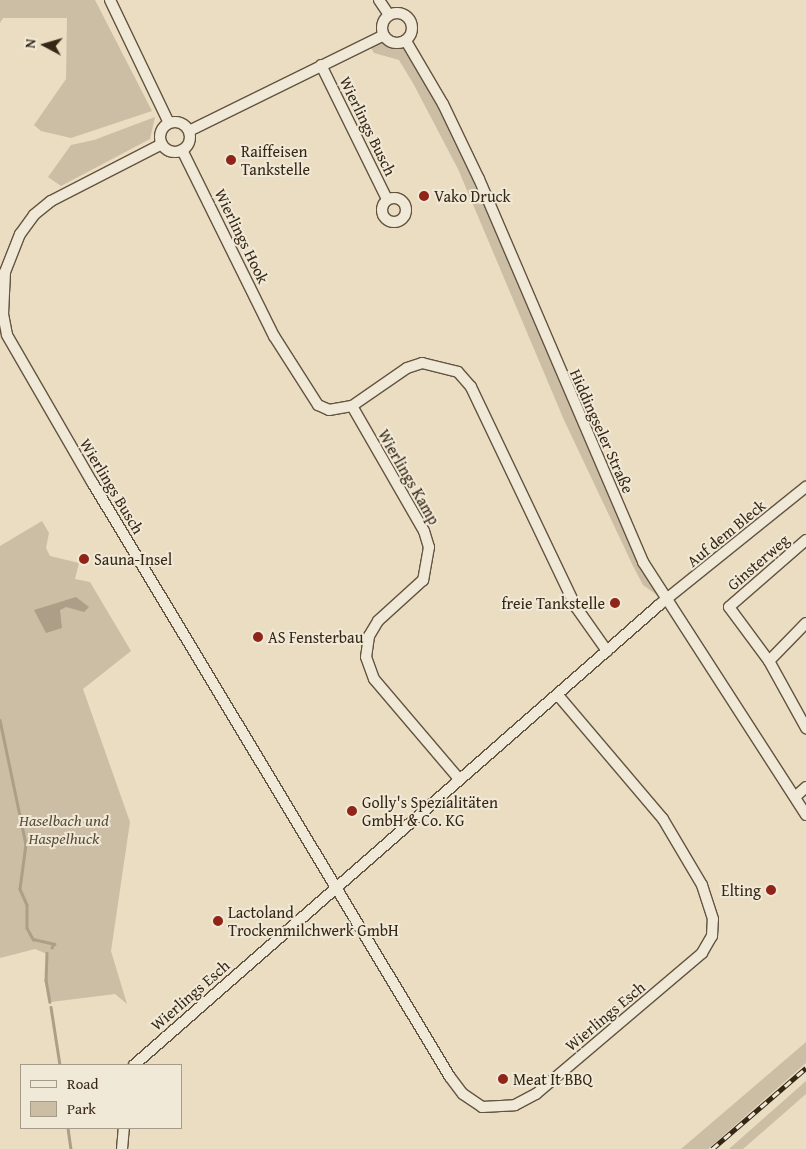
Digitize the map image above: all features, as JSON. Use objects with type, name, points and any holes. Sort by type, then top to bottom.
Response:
[{"type":"street","points":[[110,0],[169,123]]},
{"type":"street","points":[[379,0],[389,15]]},
{"type":"street","points":[[400,13],[409,18],[413,27],[406,40],[393,42],[384,35],[383,24],[389,15],[400,13]]},
{"type":"street","name":"Wierlings Busch","points":[[189,131],[384,35]]},
{"type":"street","name":"Hiddingseler Straße","points":[[406,40],[443,104],[479,179],[639,553],[665,601],[806,816]]},
{"type":"street","name":"Wierlings Busch","points":[[321,65],[388,200]]},
{"type":"street","points":[[169,123],[181,123],[189,131],[190,142],[182,150],[169,150],[162,144],[162,131],[169,123]]},
{"type":"street","name":"Wierlings Busch","points":[[162,144],[50,201],[34,215],[20,234],[5,272],[2,300],[6,328],[16,353],[335,888]]},
{"type":"street","name":"Wierlings Hook","points":[[182,150],[274,336],[318,405],[329,410],[352,406]]},
{"type":"street","points":[[352,406],[406,368],[422,363],[458,372],[471,388],[576,607],[607,651]]},
{"type":"street","name":"Wierlings Kamp","points":[[352,406],[424,531],[429,547],[428,568],[423,580],[378,621],[368,636],[366,657],[374,679],[459,779]]},
{"type":"street","name":"Auf dem Bleck","points":[[665,601],[806,487]]},
{"type":"street","name":"Ginsterweg","points":[[769,661],[729,607],[806,540]]},
{"type":"street","name":"Wierlings Esch","points":[[135,1064],[459,779],[665,601]]},
{"type":"street","points":[[806,623],[769,661],[806,728]]},
{"type":"street","name":"Wierlings Esch","points":[[335,888],[450,1077],[463,1094],[482,1107],[515,1105],[536,1094],[702,953],[712,936],[713,919],[702,885],[663,819],[558,695]]},
{"type":"street","points":[[794,797],[806,787]]},
{"type":"street","points":[[122,1149],[124,1129]]},
{"type":"green space","points":[[0,0],[95,0],[152,111],[71,138],[41,131],[34,125],[66,79],[67,18],[3,18],[0,23]]},
{"type":"green space","points":[[384,35],[393,42],[406,41],[479,179],[665,601],[643,585],[634,568],[564,420],[458,169],[414,85],[399,60],[374,53],[367,41]]},
{"type":"green space","points":[[155,117],[150,139],[61,186],[48,177],[71,145],[94,140]]},
{"type":"green space","name":"Haselbach und Haspelhuck","points":[[42,521],[49,533],[46,548],[50,556],[79,563],[75,579],[90,582],[131,651],[83,689],[130,822],[111,951],[127,1004],[115,994],[51,1002],[47,994],[47,954],[35,949],[0,958],[0,546]]},
{"type":"green space","points":[[806,1042],[806,1063],[708,1149],[681,1149]]},
{"type":"green space","points":[[806,1081],[806,1094],[743,1149],[729,1149]]},
{"type":"shaded area","points":[[76,597],[89,607],[84,612],[66,607],[60,610],[62,628],[46,633],[34,610]]},
{"type":"waterway","points":[[0,720],[26,844],[20,889],[27,905],[27,928],[33,939],[54,944],[52,948]]},
{"type":"waterway","points":[[47,953],[46,980],[50,1002]]},
{"type":"waterway","points":[[51,1007],[60,1064]]},
{"type":"waterway","points":[[68,1129],[71,1149]]},
{"type":"railway","points":[[712,1149],[806,1068]]},
{"type":"place","name":"Raiffeisen Tankstelle","points":[[231,160]]},
{"type":"place","name":"Vako Druck","points":[[424,196]]},
{"type":"place","name":"Sauna-Insel","points":[[84,559]]},
{"type":"place","name":"freie Tankstelle","points":[[615,603]]},
{"type":"place","name":"AS Fensterbau","points":[[258,637]]},
{"type":"place","name":"Golly's Spezialitäten GmbH & Co. KG","points":[[352,811]]},
{"type":"place","name":"Elting","points":[[771,890]]},
{"type":"place","name":"Lactoland Trockenmilchwerk GmbH","points":[[218,921]]},
{"type":"place","name":"Meat It BBQ","points":[[503,1079]]}]
